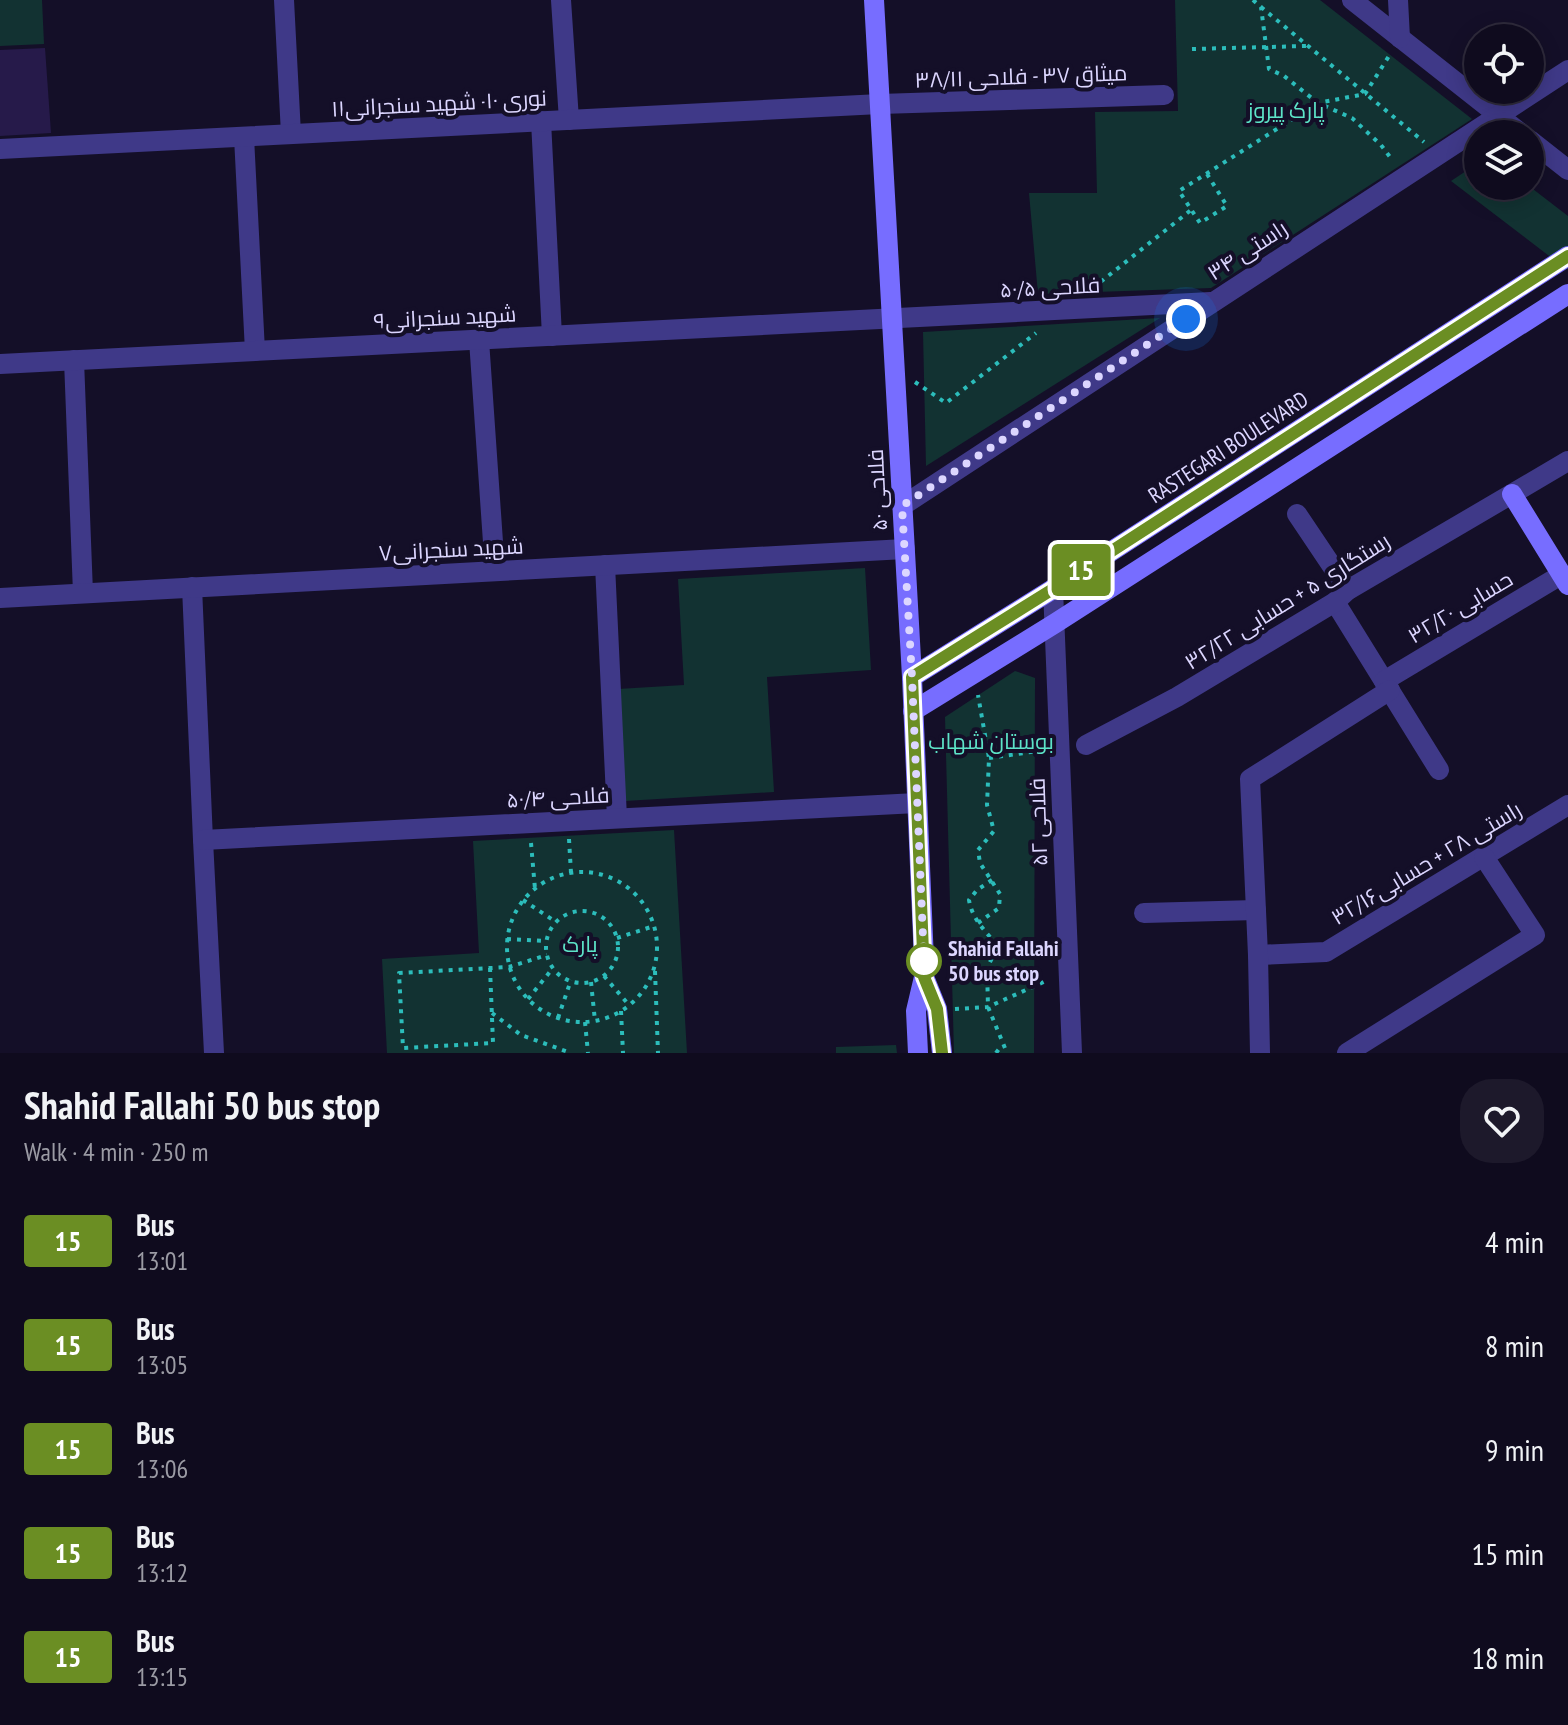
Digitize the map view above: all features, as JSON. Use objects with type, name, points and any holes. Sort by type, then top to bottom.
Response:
[{"type":"street","points":[[284,0],[291,134]]},
{"type":"street","points":[[561,0],[569,120]]},
{"type":"street","name":"فلاحی ۵۰","points":[[874,0],[912,677],[924,977],[916,1011],[918,1053]]},
{"type":"street","points":[[1352,0],[1504,120]]},
{"type":"street","points":[[1398,0],[1400,38]]},
{"type":"street","name":"راستی ۳۴","points":[[902,506],[1568,70]]},
{"type":"street","name":"میثاق ۳۷ - فلاحی ۳۸/۱۱","points":[[880,104],[1164,95]]},
{"type":"street","name":"نوری ۱۰- شهید سنجرانی۱۱","points":[[0,149],[880,104]]},
{"type":"street","points":[[541,121],[552,336]]},
{"type":"street","points":[[244,137],[255,351]]},
{"type":"street","points":[[1544,151],[1568,170]]},
{"type":"street","name":"RASTEGARI BOULEVARD","points":[[912,677],[1568,256]]},
{"type":"street","points":[[913,711],[1568,294]]},
{"type":"street","name":"فلاحی ۵۰/۵","points":[[892,319],[1211,302]]},
{"type":"street","name":"شهید سنجرانی۹","points":[[0,364],[892,319]]},
{"type":"street","points":[[479,340],[495,571]]},
{"type":"street","points":[[74,360],[83,593]]},
{"type":"street","name":"رستگاری ۵ + حسابی ۳۲/۲۲","points":[[1086,745],[1177,697],[1568,461]]},
{"type":"street","points":[[1512,494],[1565,580]]},
{"type":"street","points":[[1297,514],[1387,686],[1439,770]]},
{"type":"street","name":"شهید سنجرانی۷","points":[[0,598],[905,549]]},
{"type":"street","points":[[605,565],[617,818]]},
{"type":"street","name":"حسابی ۳۲/۲۰","points":[[1256,910],[1250,779],[1387,686],[1565,580]]},
{"type":"street","points":[[192,587],[214,1053]]},
{"type":"street","name":"فلاحی ۵۲","points":[[1053,589],[1072,1053]]},
{"type":"street","name":"فلاحی ۵۰/۴","points":[[203,840],[917,803]]},
{"type":"street","name":"راستی ۲۸ + حسابی۳۲/۱۶","points":[[1258,955],[1326,952],[1568,805]]},
{"type":"street","points":[[1347,1053],[1535,935],[1484,857]]},
{"type":"street","points":[[1144,913],[1256,910],[1260,1053]]},
{"type":"street","name":"فلاحی ۵۰","points":[[924,977],[937,1009],[942,1053]]},
{"type":"path","points":[[1253,0],[1438,154]]},
{"type":"path","points":[[1261,7],[1269,69],[1284,76],[1318,103],[1352,118],[1381,145],[1403,176]]},
{"type":"path","points":[[1207,174],[1227,206],[1200,223],[1179,191],[1318,103],[1365,94],[1400,38]]},
{"type":"path","points":[[1192,49],[1307,46]]},
{"type":"path","points":[[974,673],[989,758],[987,805],[994,831],[978,850],[980,863],[1000,894],[999,908],[978,923]]},
{"type":"path","points":[[989,758],[1059,748]]},
{"type":"path","points":[[569,820],[571,873]]},
{"type":"path","points":[[530,823],[535,889]]},
{"type":"path","points":[[590,872],[618,881],[641,900],[654,926],[657,955],[648,983],[629,1005],[621,1011],[585,1022],[546,1013],[523,994],[509,967],[507,939],[516,911],[535,889],[561,875],[590,872]]},
{"type":"path","points":[[992,880],[969,900],[970,910],[978,923],[998,946],[987,968],[988,1007],[1007,1053]]},
{"type":"path","points":[[523,900],[556,922]]},
{"type":"path","points":[[574,911],[588,911],[601,916],[611,925],[617,938],[618,952],[604,976],[591,982],[576,982],[563,978],[553,968],[547,955],[546,941],[556,922],[574,911]]},
{"type":"path","points":[[617,938],[654,926]]},
{"type":"path","points":[[507,939],[546,941]]},
{"type":"path","points":[[490,968],[493,1043],[403,1048],[399,973],[490,968],[509,967],[547,955]]},
{"type":"path","points":[[655,966],[658,1053]]},
{"type":"path","points":[[528,999],[553,968]]},
{"type":"path","points":[[937,1009],[988,1007],[1069,971]]},
{"type":"path","points":[[604,976],[629,1005]]},
{"type":"path","points":[[558,1018],[571,980]]},
{"type":"path","points":[[591,982],[595,1021]]},
{"type":"path","points":[[621,1011],[623,1053]]},
{"type":"path","points":[[492,1013],[521,1035],[571,1053]]},
{"type":"path","points":[[585,1022],[588,1053]]},
{"type":"path","points":[[996,1053],[1002,1045]]},
{"type":"green space","points":[[0,0],[42,0],[44,44],[0,46]]},
{"type":"green space","name":"پارک پیروز","points":[[1175,0],[1320,0],[1472,119],[1464,120],[1464,124],[1211,288],[1038,294],[1029,193],[1097,193],[1095,112],[1178,111]]},
{"type":"green space","points":[[1464,172],[1464,191],[1451,181]]},
{"type":"green space","points":[[1544,198],[1568,216],[1568,256],[1557,262],[1476,200],[1544,200]]},
{"type":"green space","points":[[1160,318],[926,466],[923,332]]},
{"type":"green space","points":[[865,568],[871,670],[767,677],[774,792],[625,801],[618,689],[684,685],[678,579]]},
{"type":"green space","name":"بوستان شهاب","points":[[1015,671],[1035,678],[1034,1053],[954,1053],[945,717]]},
{"type":"green space","name":"پارک","points":[[674,830],[687,1053],[387,1053],[382,959],[479,953],[473,841]]},
{"type":"green space","points":[[896,1045],[897,1053],[836,1053],[836,1047]]},
{"type":"building","points":[[45,48],[51,133],[0,136],[0,50]]},
{"type":"bus line","name":"15","points":[[942,1053],[937,1009],[924,977],[912,677],[1568,256]]},
{"type":"place","name":"Shahid Fallahi 50 bus stop","points":[[924,961]]},
{"type":"route","points":[[924,961],[902,506],[1186,319]]}]
